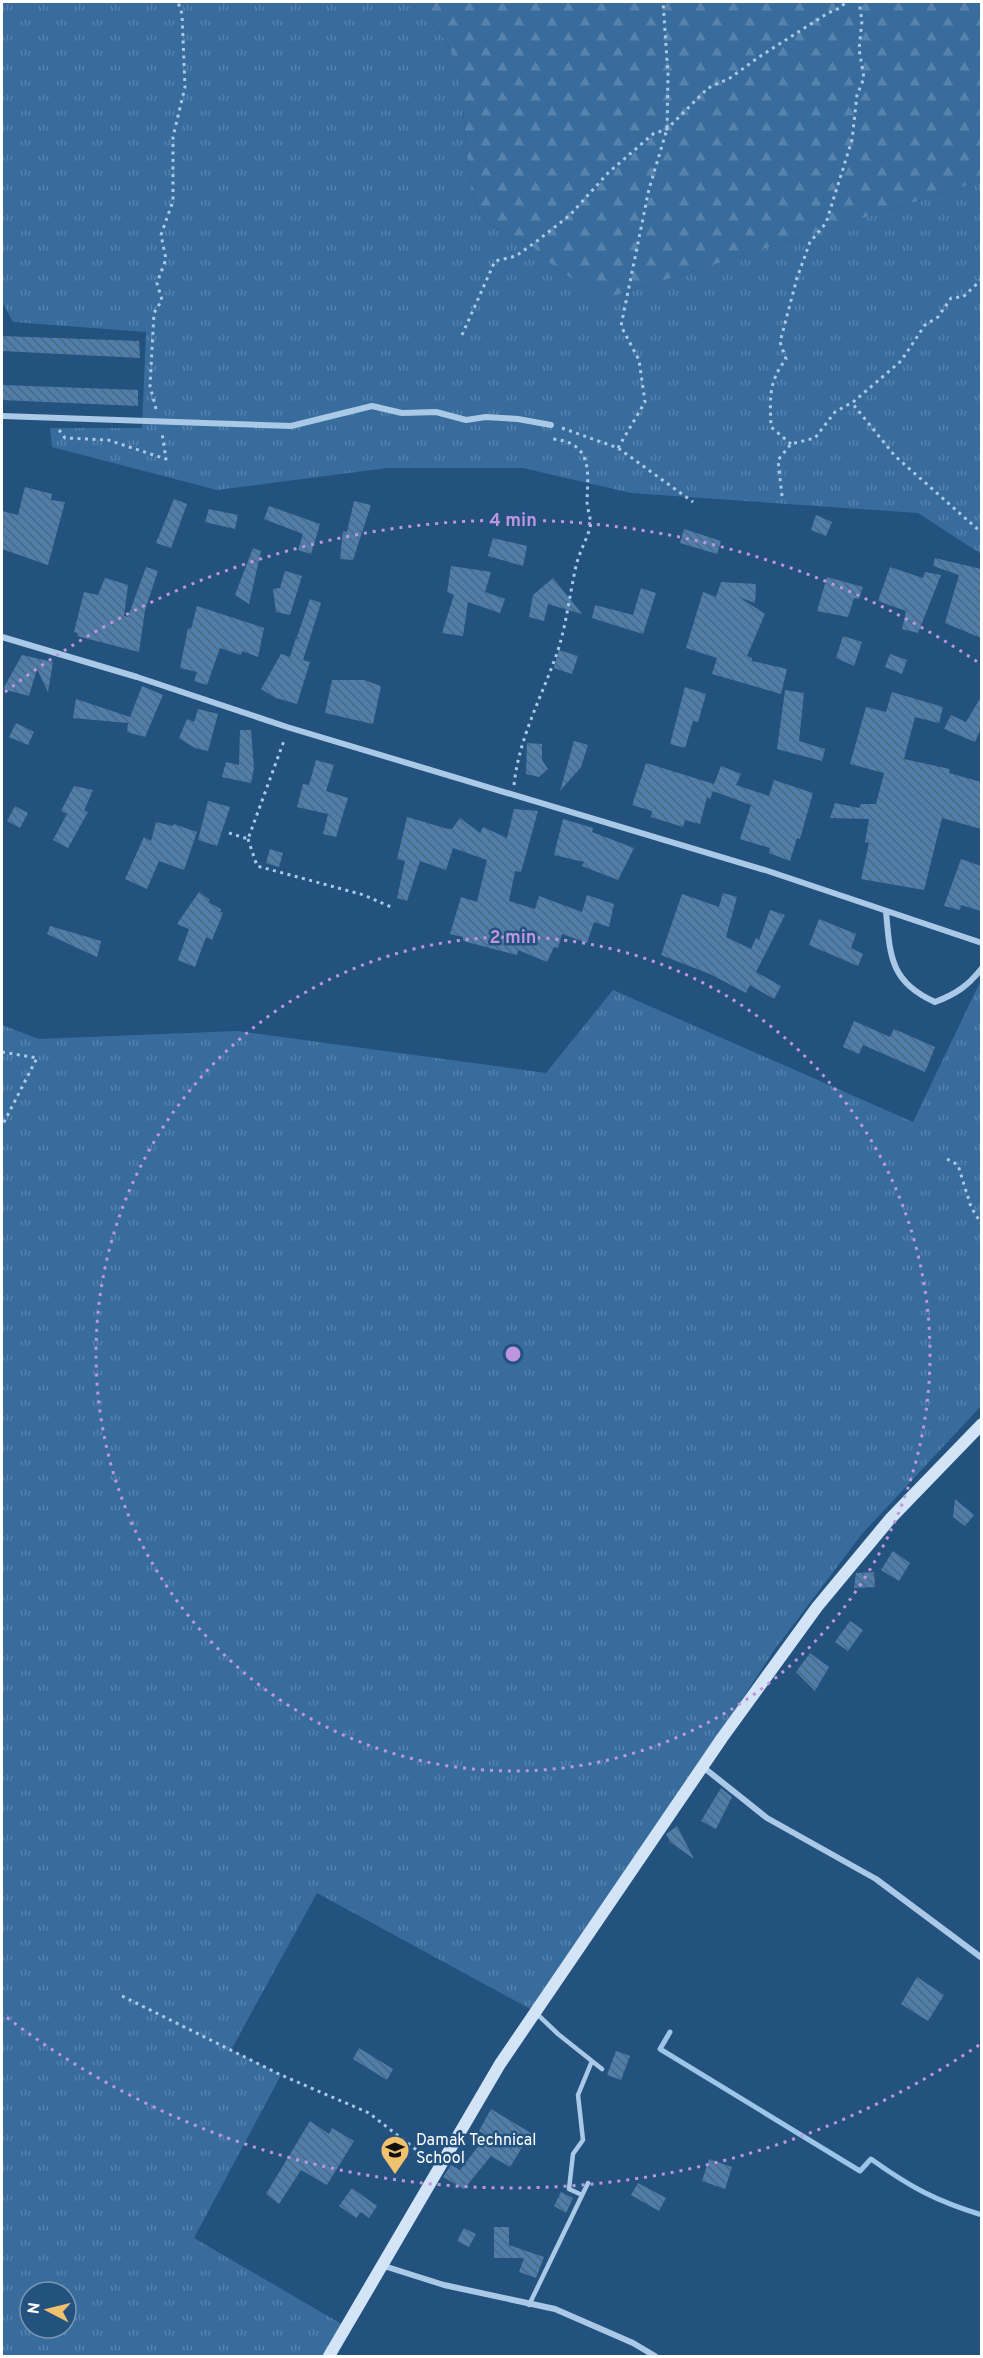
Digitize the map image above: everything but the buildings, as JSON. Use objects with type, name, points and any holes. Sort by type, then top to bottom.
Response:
[{"type":"street","points":[[2,416],[291,426],[372,406],[402,413],[436,412],[466,420],[486,417],[518,419],[551,425]]},
{"type":"street","points":[[2,637],[147,680],[287,728],[513,793],[636,833],[768,871],[981,943]]},
{"type":"street","points":[[886,911],[889,947],[896,971],[914,993],[934,1002],[945,998],[969,985],[981,968]]},
{"type":"street","points":[[329,2356],[384,2266],[439,2167],[534,2011],[703,1767],[817,1607],[890,1519],[981,1424]]},
{"type":"street","points":[[703,1767],[767,1818],[876,1879],[981,1958]]},
{"type":"street","points":[[384,2266],[444,2285],[555,2309],[633,2343],[655,2356]]},
{"type":"lane","points":[[534,2011],[558,2034],[602,2069]]},
{"type":"lane","points":[[582,2195],[569,2189],[573,2154],[583,2140],[578,2095],[592,2061]]},
{"type":"lane","points":[[529,2305],[565,2226],[588,2183]]},
{"type":"path","points":[[47,417],[65,438],[108,440],[166,459],[150,386],[154,313],[162,300],[157,284],[166,259],[161,235],[173,201],[173,137],[185,87],[183,15],[178,2]]},
{"type":"path","points":[[618,448],[645,402],[639,360],[621,326],[649,189],[667,129],[668,75],[663,2]]},
{"type":"path","points":[[462,335],[495,261],[516,256],[537,242],[570,215],[608,173],[653,134],[667,129],[708,88],[753,63],[828,12],[840,9],[846,2]]},
{"type":"path","points":[[791,444],[771,427],[770,398],[775,373],[786,359],[780,342],[797,278],[810,242],[826,223],[852,140],[857,95],[864,78],[859,49],[862,21],[859,2]]},
{"type":"path","points":[[782,496],[778,460],[791,444],[815,438],[835,412],[852,403],[901,362],[925,326],[938,317],[951,298],[963,297],[981,279]]},
{"type":"path","points":[[852,403],[895,456],[981,533]]},
{"type":"path","points":[[513,793],[516,762],[559,646],[570,605],[576,565],[591,526],[587,502],[590,473],[583,455],[566,441],[554,440],[551,425],[586,434],[618,448],[693,502]]},
{"type":"path","points":[[287,728],[248,839],[257,866],[364,896],[391,907]]},
{"type":"path","points":[[229,833],[248,839]]},
{"type":"path","points":[[2,1052],[37,1058],[2,1126]]},
{"type":"path","points":[[947,1159],[958,1165],[971,1207],[981,1225]]},
{"type":"path","points":[[122,1996],[281,2075],[369,2113],[439,2167]]},
{"type":"green space","points":[[2,2],[408,2],[429,19],[443,37],[453,56],[459,77],[472,186],[480,213],[490,224],[530,245],[551,264],[604,299],[981,181],[981,554],[918,513],[631,493],[523,468],[387,468],[217,490],[52,447],[50,428],[142,428],[146,332],[13,322],[2,302]]},
{"type":"green space","points":[[408,2],[981,2],[981,181],[604,299],[551,264],[530,245],[490,224],[480,213],[472,186],[459,77],[453,56],[443,37],[429,19]]},
{"type":"green space","points":[[981,980],[981,1406],[861,1535],[775,1649],[613,1897],[534,2011],[317,1893],[231,2050],[281,2075],[194,2238],[345,2326],[327,2356],[2,2356],[2,1025],[39,1039],[237,1031],[546,1073],[613,990],[913,1122]]},
{"type":"waterway","points":[[670,2032],[660,2049],[860,2171],[871,2159],[898,2178],[924,2192],[982,2215]]},
{"type":"place","name":"Damak Technical School","points":[[395,2176]]}]
